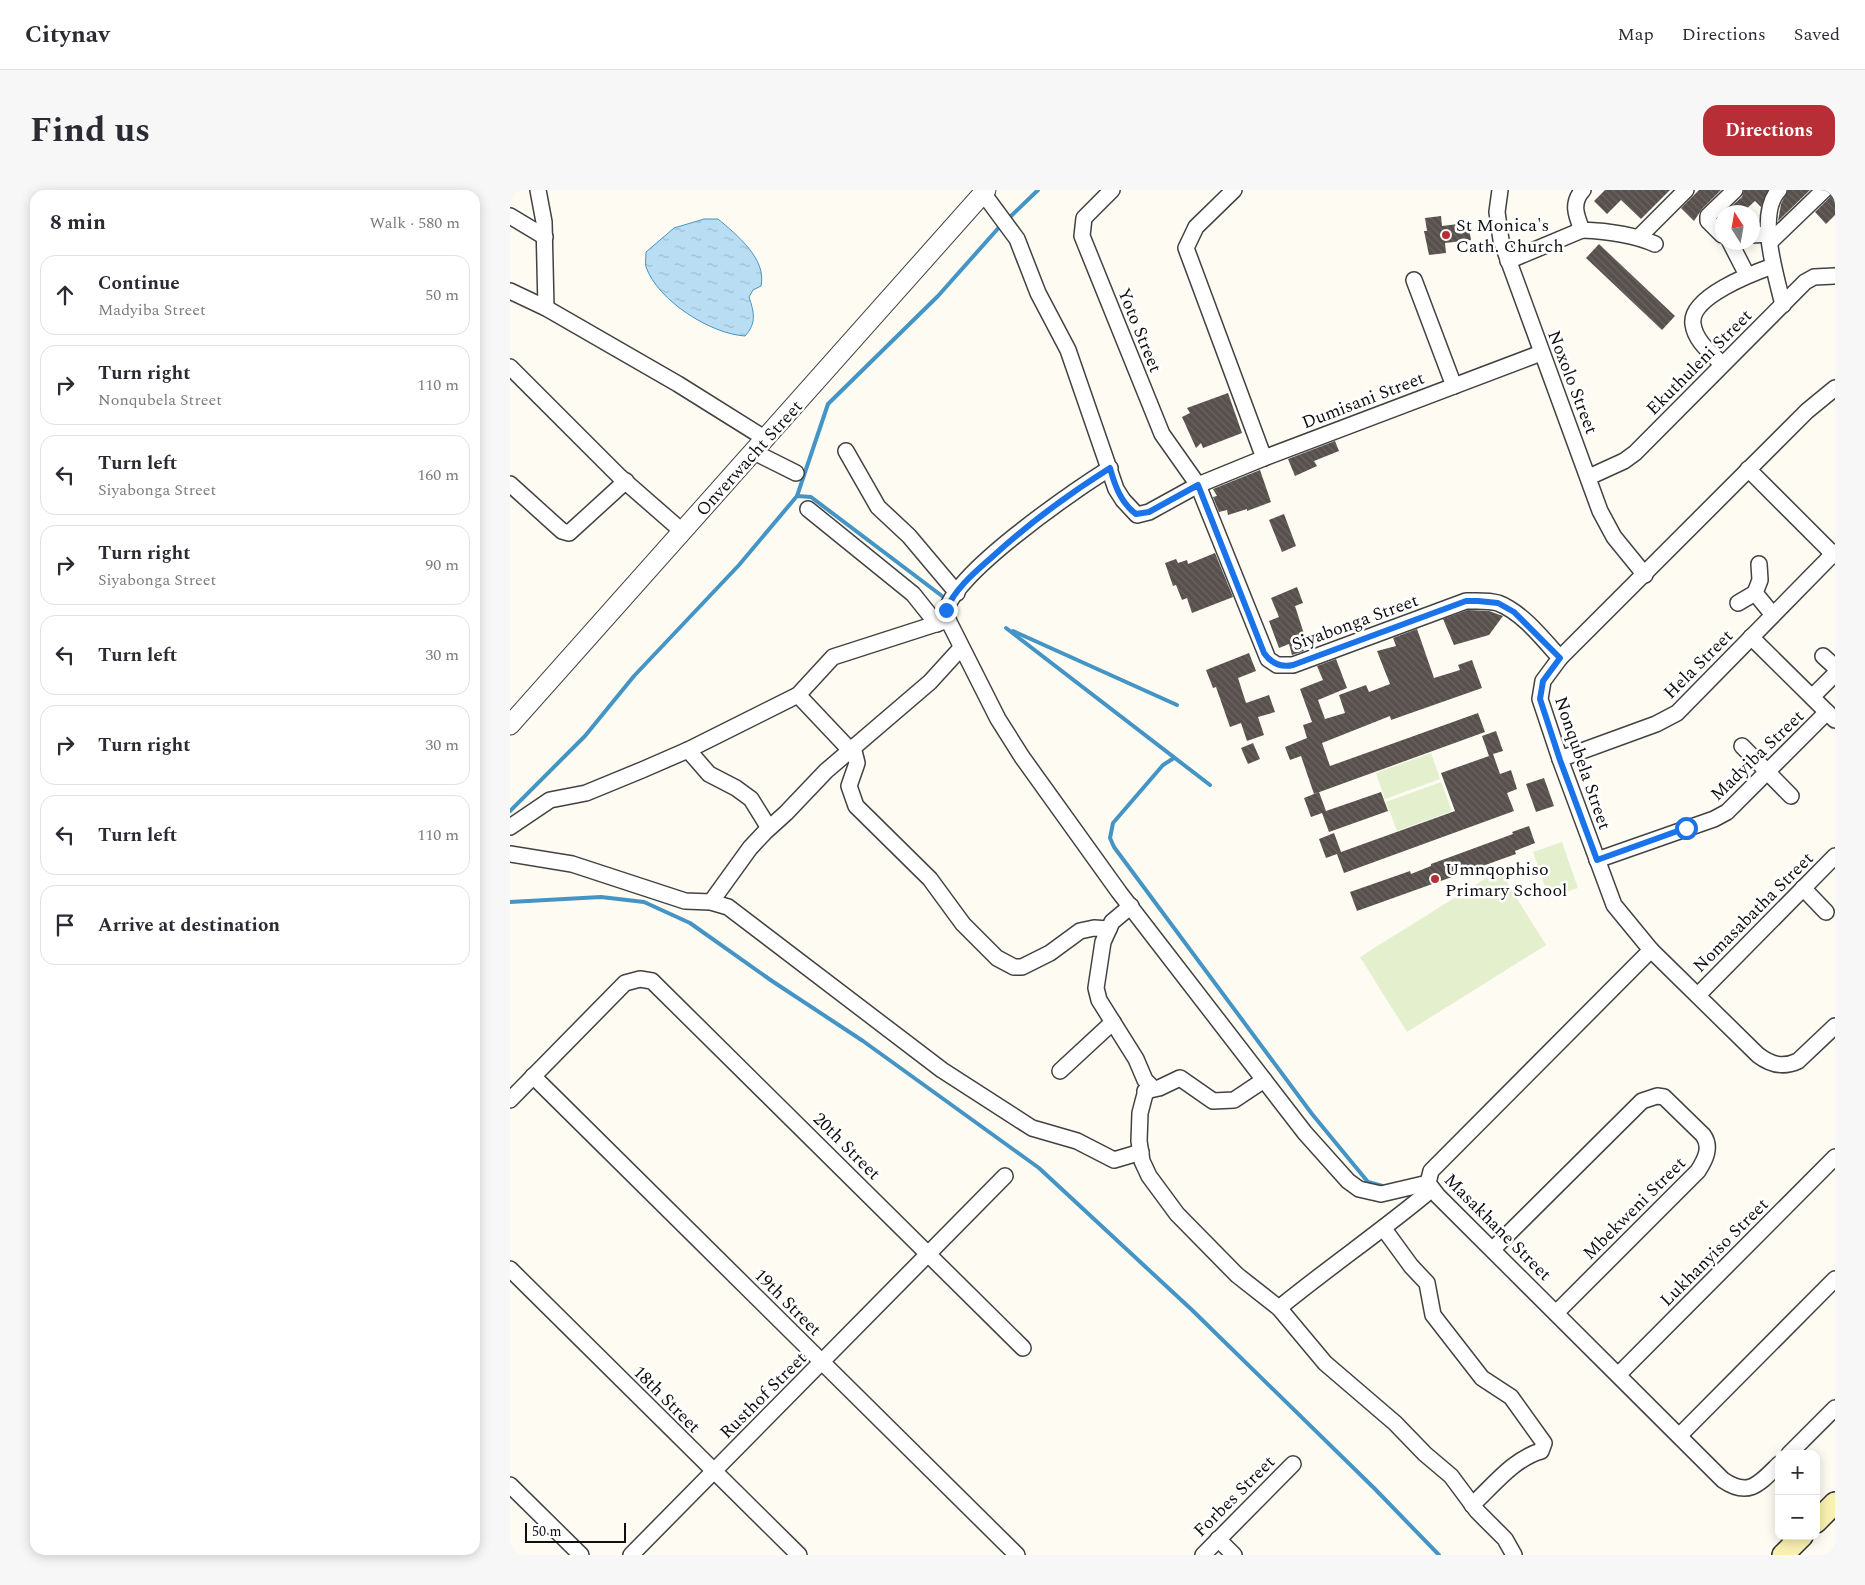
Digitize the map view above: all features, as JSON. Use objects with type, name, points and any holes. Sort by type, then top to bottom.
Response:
[{"type":"main road","points":[[1820,1518],[1835,1503]]},
{"type":"main road","points":[[1783,1555],[1798,1540]]},
{"type":"street","points":[[538,190],[545,238],[546,308]]},
{"type":"street","name":"Yoto Street","points":[[1112,190],[1084,218],[1082,236],[1162,434],[1198,485]]},
{"type":"street","points":[[1234,190],[1196,227],[1186,248],[1264,458]]},
{"type":"street","name":"Noxolo Street","points":[[1500,190],[1497,212],[1498,228],[1541,353],[1606,525],[1644,574]]},
{"type":"street","points":[[1582,230],[1575,208],[1575,201],[1583,190]]},
{"type":"street","points":[[1639,238],[1686,190]]},
{"type":"street","points":[[1719,205],[1735,190]]},
{"type":"street","points":[[1779,190],[1769,204],[1770,238],[1773,266],[1783,305]]},
{"type":"street","points":[[1770,238],[1824,190]]},
{"type":"street","points":[[943,622],[946,610],[956,593],[970,577],[1023,528],[1060,500],[1110,468],[1071,357],[1038,294],[1021,247],[1006,221],[984,192]]},
{"type":"street","name":"Onverwacht Street","points":[[510,725],[984,192]]},
{"type":"street","points":[[1715,209],[1708,216],[1708,221],[1715,228]]},
{"type":"street","points":[[510,216],[545,238]]},
{"type":"street","points":[[1508,261],[1582,230],[1610,232],[1639,238],[1655,244]]},
{"type":"street","points":[[1760,236],[1770,238]]},
{"type":"street","points":[[1734,250],[1748,275]]},
{"type":"street","points":[[1722,364],[1702,344],[1695,333],[1693,318],[1700,307],[1716,292],[1748,275],[1773,266]]},
{"type":"street","name":"Ekuthuleni Street","points":[[1589,477],[1624,461],[1635,453],[1805,282],[1814,277],[1835,276]]},
{"type":"street","points":[[1414,280],[1454,386]]},
{"type":"street","points":[[511,293],[546,308],[678,384],[796,474]]},
{"type":"street","name":"Dumisani Street","points":[[1110,468],[1116,489],[1123,500],[1136,514],[1149,512],[1198,485],[1264,458],[1541,353]]},
{"type":"street","points":[[510,367],[626,481],[683,532]]},
{"type":"street","name":"Nonqubela Street","points":[[1835,388],[1807,411],[1548,670],[1540,689],[1542,706],[1560,760],[1614,905],[1651,950],[1758,1055],[1773,1064],[1791,1064],[1798,1061],[1835,1026]]},
{"type":"street","points":[[846,451],[878,507],[920,549],[956,593]]},
{"type":"street","points":[[1748,470],[1834,554]]},
{"type":"street","points":[[510,484],[562,531],[570,533],[626,481]]},
{"type":"street","name":"Siyabonga Street","points":[[1198,485],[1264,653],[1277,665],[1293,665],[1466,601],[1498,603],[1514,612],[1560,658]]},
{"type":"street","points":[[808,509],[913,594],[943,622],[961,648],[998,719],[1022,757],[1130,906],[1305,1133],[1348,1181],[1358,1189],[1381,1194],[1430,1186]]},
{"type":"street","name":"Hela Street","points":[[1560,760],[1656,724],[1677,713],[1834,554]]},
{"type":"street","points":[[1738,603],[1755,593],[1760,580],[1759,564]]},
{"type":"street","points":[[1755,593],[1773,615]]},
{"type":"street","points":[[510,826],[550,800],[586,793],[688,750],[798,695],[832,657],[943,622]]},
{"type":"street","points":[[1752,637],[1831,716]]},
{"type":"street","points":[[711,902],[750,848],[769,828],[852,749],[930,682],[961,648]]},
{"type":"street","points":[[1823,656],[1835,667]]},
{"type":"street","points":[[1812,697],[1835,674]]},
{"type":"street","points":[[798,695],[852,749],[857,764],[849,786],[856,806],[930,879],[963,924],[997,958],[1014,967],[1022,967],[1050,953],[1080,931],[1094,928],[1109,929]]},
{"type":"street","name":"Madyiba Street","points":[[1597,860],[1720,816],[1734,807],[1768,773],[1831,716]]},
{"type":"street","points":[[1742,746],[1791,796]]},
{"type":"street","points":[[688,750],[709,774],[736,788],[751,799],[769,828]]},
{"type":"street","points":[[510,854],[572,864],[685,901],[711,902],[728,907],[942,1070],[1032,1128],[1078,1141],[1114,1160],[1141,1152]]},
{"type":"street","name":"Nomasabatha Street","points":[[1698,995],[1835,856]]},
{"type":"street","points":[[1803,888],[1826,912]]},
{"type":"street","points":[[1130,906],[1112,922],[1109,929],[1099,957],[1096,988],[1099,1000],[1136,1059],[1145,1080],[1152,1087],[1145,1094],[1140,1113],[1141,1152],[1149,1176],[1193,1232],[1237,1275],[1279,1308],[1326,1363],[1395,1423],[1425,1454],[1451,1476],[1472,1505],[1505,1539],[1514,1555]]},
{"type":"street","name":"Masakhane Street","points":[[1651,950],[1431,1171],[1430,1186],[1723,1480],[1734,1488],[1748,1488],[1756,1486],[1775,1468]]},
{"type":"street","name":"20th Street","points":[[534,1076],[625,983],[640,979],[656,984],[1023,1348]]},
{"type":"street","points":[[1060,1071],[1113,1022]]},
{"type":"street","points":[[510,1100],[534,1076]]},
{"type":"street","name":"19th Street","points":[[534,1076],[1017,1555]]},
{"type":"street","points":[[1147,1090],[1159,1088],[1180,1078],[1213,1101],[1234,1100],[1264,1080]]},
{"type":"street","name":"Mbekweni Street","points":[[1493,1249],[1642,1101],[1657,1096],[1664,1097],[1706,1139],[1707,1154],[1698,1171],[1557,1312]]},
{"type":"street","name":"Lukhanyiso Street","points":[[1619,1374],[1835,1157]]},
{"type":"street","name":"Rusthof Street","points":[[631,1555],[1006,1176]]},
{"type":"street","points":[[1279,1308],[1330,1267],[1384,1229],[1430,1186]]},
{"type":"street","points":[[1384,1229],[1411,1266],[1427,1283],[1434,1315],[1447,1333],[1482,1378],[1511,1397],[1544,1443],[1541,1451],[1531,1454],[1505,1472],[1472,1505]]},
{"type":"street","name":"18th Street","points":[[510,1269],[798,1555]]},
{"type":"street","points":[[1680,1435],[1835,1279]]},
{"type":"street","points":[[1793,1450],[1835,1408]]},
{"type":"street","name":"Forbes Street","points":[[1202,1555],[1292,1464]]},
{"type":"street","points":[[510,1485],[581,1555]]},
{"type":"street","points":[[1218,1539],[1234,1555]]},
{"type":"green space","points":[[1431,753],[1440,779],[1385,799],[1376,773]]},
{"type":"green space","points":[[1441,782],[1452,811],[1397,831],[1386,802]]},
{"type":"green space","points":[[1562,842],[1578,888],[1549,898],[1533,852]]},
{"type":"green space","points":[[1499,870],[1546,945],[1407,1032],[1360,957]]},
{"type":"water","points":[[704,219],[718,219],[726,225],[749,248],[759,266],[762,276],[761,286],[753,290],[749,297],[753,322],[745,336],[717,329],[687,314],[662,292],[652,280],[646,267],[646,252],[674,228]]},
{"type":"building","points":[[1605,190],[1670,190],[1641,219],[1621,200],[1607,214],[1594,201]]},
{"type":"building","points":[[1699,190],[1721,190],[1702,209],[1694,221],[1681,208]]},
{"type":"building","points":[[1744,190],[1768,190],[1761,207],[1755,201],[1751,205],[1733,205],[1742,197]]},
{"type":"building","points":[[1788,190],[1810,190],[1778,221],[1781,204]]},
{"type":"building","points":[[1833,190],[1835,190],[1835,215],[1826,224],[1815,212],[1830,197]]},
{"type":"building","name":"St Monica's Cath. Church","points":[[1441,216],[1442,226],[1466,223],[1471,240],[1445,243],[1446,253],[1429,255],[1424,231],[1427,231],[1425,218]]},
{"type":"building","points":[[1599,244],[1675,316],[1662,330],[1586,258]]},
{"type":"building","points":[[1228,393],[1242,433],[1203,448],[1201,443],[1196,448],[1182,417],[1190,413],[1187,408]]},
{"type":"building","points":[[1335,441],[1339,451],[1314,461],[1317,466],[1295,476],[1288,459]]},
{"type":"building","points":[[1260,470],[1271,502],[1247,511],[1247,509],[1228,515],[1227,510],[1219,512],[1213,497],[1217,496],[1213,489]]},
{"type":"building","points":[[1284,514],[1296,546],[1282,552],[1269,520]]},
{"type":"building","points":[[1215,553],[1233,597],[1192,613],[1187,598],[1182,600],[1176,585],[1173,586],[1165,563],[1176,559],[1178,563],[1187,560],[1188,564]]},
{"type":"building","points":[[1297,587],[1303,603],[1295,606],[1305,637],[1296,639],[1304,651],[1292,655],[1289,644],[1279,648],[1269,621],[1279,617],[1271,598]]},
{"type":"building","points":[[1468,610],[1489,611],[1503,616],[1489,635],[1454,645],[1443,619]]},
{"type":"building","points":[[1417,629],[1434,678],[1460,670],[1458,665],[1472,660],[1482,688],[1391,720],[1390,716],[1322,743],[1330,766],[1478,713],[1485,732],[1314,794],[1301,756],[1290,760],[1285,747],[1307,738],[1303,725],[1312,722],[1300,689],[1323,680],[1317,666],[1336,659],[1347,688],[1318,700],[1325,719],[1345,713],[1339,695],[1366,685],[1369,692],[1390,684],[1377,651],[1396,646],[1393,638]]},
{"type":"building","points":[[1249,653],[1256,671],[1238,678],[1246,703],[1269,695],[1275,712],[1258,717],[1264,735],[1247,741],[1241,723],[1230,727],[1216,687],[1213,688],[1206,670]]},
{"type":"building","points":[[1496,731],[1503,751],[1493,754],[1500,774],[1511,770],[1517,789],[1507,793],[1514,811],[1344,873],[1337,854],[1326,858],[1319,839],[1334,833],[1341,852],[1455,811],[1441,773],[1489,756],[1482,736]]},
{"type":"building","points":[[1253,743],[1260,759],[1248,764],[1241,748]]},
{"type":"building","points":[[1544,778],[1554,806],[1536,812],[1526,784]]},
{"type":"building","points":[[1319,792],[1326,811],[1381,792],[1388,811],[1329,832],[1322,813],[1311,817],[1304,798]]},
{"type":"building","points":[[1529,826],[1535,843],[1515,851],[1516,854],[1357,911],[1350,892],[1410,871],[1411,874],[1431,866],[1431,864],[1513,834],[1512,832]]},
{"type":"waterway","points":[[1009,218],[1038,190]]},
{"type":"waterway","points":[[797,496],[828,404],[938,296],[1002,224]]},
{"type":"waterway","points":[[510,811],[585,736],[634,676],[739,565],[797,496],[811,497],[946,599]]},
{"type":"waterway","points":[[1006,628],[1210,785]]},
{"type":"waterway","points":[[1013,631],[1177,705]]},
{"type":"waterway","points":[[1174,758],[1163,765],[1113,823],[1110,838],[1114,847],[1312,1114],[1368,1182],[1386,1187]]},
{"type":"waterway","points":[[510,902],[601,897],[644,902],[690,923],[772,981],[863,1041],[1039,1168],[1192,1310],[1375,1489],[1439,1555]]},
{"type":"place","name":"St Monica's Cath. Church","points":[[1446,235]]},
{"type":"place","name":"Umnqophiso Primary School","points":[[1435,879]]},
{"type":"route","points":[[946,610],[956,593],[970,577],[1023,528],[1060,500],[1110,468],[1116,489],[1130,509],[1136,514],[1149,512],[1198,485],[1264,653],[1272,662],[1282,666],[1293,665],[1466,601],[1498,603],[1514,612],[1560,658],[1548,670],[1540,689],[1540,699],[1560,760],[1597,860],[1686,828]]}]
